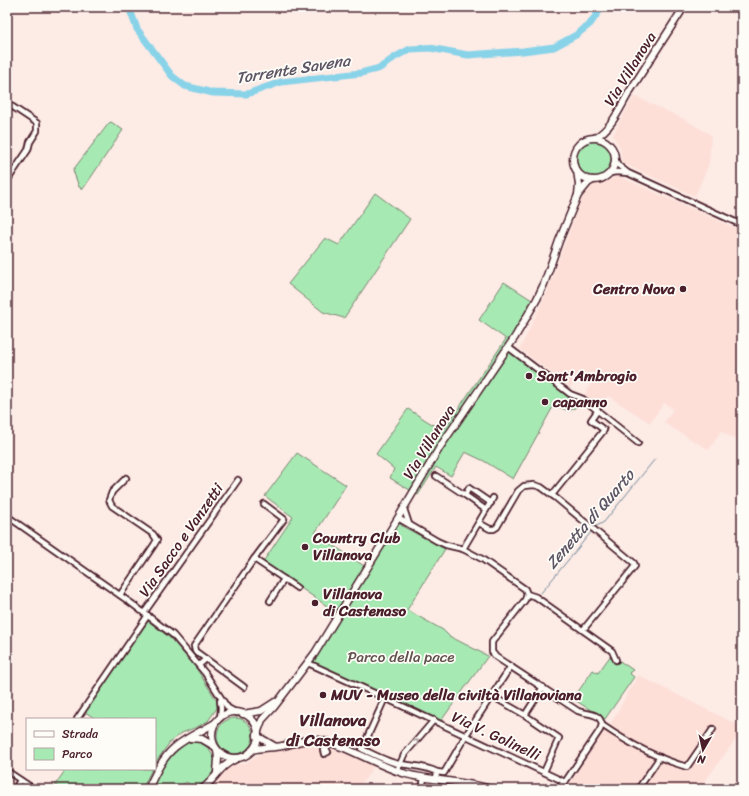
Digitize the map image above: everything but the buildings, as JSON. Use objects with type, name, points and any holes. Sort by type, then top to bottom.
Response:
[{"type":"main road","name":"Via Villanova","points":[[596,137],[607,130],[611,125],[626,98],[684,7]]},
{"type":"main road","name":"Via Villanova","points":[[609,143],[611,125]]},
{"type":"main road","points":[[596,137],[609,143],[614,151],[616,161],[610,173],[599,180],[593,180],[581,176],[577,171],[573,160],[575,148],[584,140],[596,137]]},
{"type":"main road","name":"Via Villanova","points":[[257,735],[262,720],[308,663],[404,509],[454,425],[508,347],[537,299],[578,195],[579,184],[577,171]]},
{"type":"main road","name":"Via Villanova","points":[[578,195],[588,183],[593,180]]},
{"type":"main road","name":"Via Villanova","points":[[239,713],[250,714],[261,711],[283,694]]},
{"type":"main road","points":[[148,789],[160,765],[167,755],[180,743],[225,715],[239,713],[247,716],[254,724],[257,735],[252,750]]},
{"type":"main road","points":[[217,772],[218,759],[212,734],[218,720]]},
{"type":"main road","points":[[257,735],[276,747]]},
{"type":"main road","points":[[190,738],[202,739],[230,758],[241,757]]},
{"type":"main road","points":[[202,789],[210,782],[217,772],[228,763],[252,750],[264,747],[276,747],[307,740],[317,740],[327,746],[397,771],[424,778],[491,789]]},
{"type":"street","points":[[7,103],[37,123],[37,131],[29,144],[28,150],[7,181]]},
{"type":"street","points":[[616,161],[620,167],[628,173],[742,225]]},
{"type":"street","points":[[610,173],[628,173]]},
{"type":"street","points":[[508,347],[570,394],[583,399],[598,410],[638,443]]},
{"type":"street","points":[[552,495],[604,430],[591,420],[598,410]]},
{"type":"street","points":[[436,476],[486,510]]},
{"type":"street","points":[[120,595],[157,540],[153,534],[112,506],[109,500],[112,492],[126,478]]},
{"type":"street","name":"Via Sacco e Vanzetti","points":[[79,718],[146,614],[238,480]]},
{"type":"street","points":[[479,523],[490,529],[497,527],[518,491],[524,486],[534,485],[541,487],[552,495],[634,563],[635,566],[583,630]]},
{"type":"street","points":[[463,549],[492,500],[469,488],[465,495]]},
{"type":"street","points":[[244,687],[206,659],[194,649],[194,646],[284,518],[264,504]]},
{"type":"street","points":[[404,509],[409,524]]},
{"type":"street","points":[[7,516],[120,595],[173,635],[199,665],[220,699],[228,708],[239,713]]},
{"type":"street","points":[[398,518],[437,541],[463,549],[482,559],[525,589],[527,594],[525,600],[494,638],[492,652],[496,657],[578,711],[598,717],[602,725],[624,740],[660,757],[687,767],[714,729]]},
{"type":"street","points":[[254,559],[297,588]]},
{"type":"street","points":[[270,601],[284,579]]},
{"type":"street","points":[[527,594],[536,597],[583,630],[612,652],[616,660]]},
{"type":"street","points":[[199,665],[206,659]]},
{"type":"street","name":"Via V. Golinelli","points":[[308,663],[434,720],[565,782]]},
{"type":"street","points":[[385,698],[362,749],[399,764],[444,773],[466,735],[511,666]]},
{"type":"street","points":[[525,715],[543,687]]},
{"type":"street","points":[[492,696],[525,715],[559,738],[544,772]]},
{"type":"street","points":[[218,720],[221,708],[220,699]]},
{"type":"street","points":[[397,771],[404,755],[434,720]]},
{"type":"street","points":[[562,789],[602,725]]},
{"type":"street","points":[[638,789],[660,757]]},
{"type":"street","points":[[7,771],[34,789]]},
{"type":"street","points":[[436,779],[437,772]]},
{"type":"street","points":[[422,789],[424,778]]},
{"type":"street","points":[[15,789],[20,780]]},
{"type":"street","points":[[556,789],[565,782]]},
{"type":"shaded area","points":[[634,96],[682,118],[711,135],[709,164],[695,196],[622,162],[620,147],[613,136]]},
{"type":"shaded area","points":[[618,176],[742,231],[742,433],[736,440],[721,431],[709,450],[664,423],[673,409],[664,403],[650,423],[608,396],[606,399],[591,401],[584,395],[592,382],[583,374],[570,387],[520,349],[546,294],[585,189],[591,183],[602,182]]},
{"type":"shaded area","points":[[638,675],[742,727],[742,731],[699,789],[566,789],[603,731],[609,727]]},
{"type":"shaded area","points":[[300,745],[323,746],[374,766],[361,785],[368,789],[206,789],[230,766],[246,763],[265,752],[280,751]]},
{"type":"green space","points":[[111,122],[123,130],[83,189],[79,187],[73,170]]},
{"type":"green space","points":[[593,141],[606,146],[611,159],[606,172],[593,177],[580,172],[575,159],[580,146]]},
{"type":"green space","points":[[375,193],[410,219],[344,318],[323,312],[288,284],[325,238],[339,245]]},
{"type":"green space","points":[[504,282],[535,302],[510,347],[580,405],[569,411],[554,405],[513,479],[484,461],[465,452],[451,476],[436,467],[418,495],[390,478],[394,469],[376,454],[408,409],[443,431],[506,339],[479,320]]},
{"type":"green space","name":"Parco della pace","points":[[297,453],[346,485],[315,533],[367,568],[398,520],[402,526],[445,549],[407,610],[443,630],[449,636],[488,656],[438,725],[309,663],[340,615],[263,562],[293,517],[265,496]]},
{"type":"green space","points":[[148,621],[170,638],[196,668],[217,701],[217,708],[208,721],[182,733],[170,742],[156,762],[156,718],[94,718],[85,712]]},
{"type":"green space","points":[[611,655],[633,670],[629,673],[634,677],[605,719],[573,699],[593,670],[598,673]]},
{"type":"green space","points":[[239,718],[248,723],[252,729],[252,743],[248,749],[239,754],[231,754],[222,749],[218,743],[217,732],[222,723],[228,719]]},
{"type":"green space","points":[[191,742],[204,745],[214,758],[215,763],[213,772],[207,780],[203,784],[191,789],[187,782],[174,789],[152,789],[167,761],[177,750]]},
{"type":"green space","points":[[65,770],[152,770],[142,789],[61,789],[55,785]]},
{"type":"waterway","name":"Torrente Savena","points":[[129,7],[137,29],[172,76],[185,86],[213,93],[247,94],[281,82],[361,73],[380,68],[395,57],[410,49],[430,48],[468,55],[554,47],[576,35],[590,24],[602,7]]},
{"type":"waterway","name":"Zenetta di Quarto","points":[[595,527],[604,522],[655,459]]},
{"type":"waterway","name":"Zenetta di Quarto","points":[[541,593],[592,531]]},
{"type":"place","name":"Centro Nova","points":[[683,289]]},
{"type":"place","name":"Sant'Ambrogio","points":[[529,376]]},
{"type":"place","name":"capanno","points":[[545,402]]},
{"type":"place","name":"Country Club Villanova","points":[[305,547]]},
{"type":"place","name":"Villanova di Castenaso","points":[[315,603]]},
{"type":"place","name":"MUV - Museo della civiltà Villanoviana","points":[[323,695]]},
{"type":"district","name":"Villanova di Castenaso","points":[[333,730]]}]
